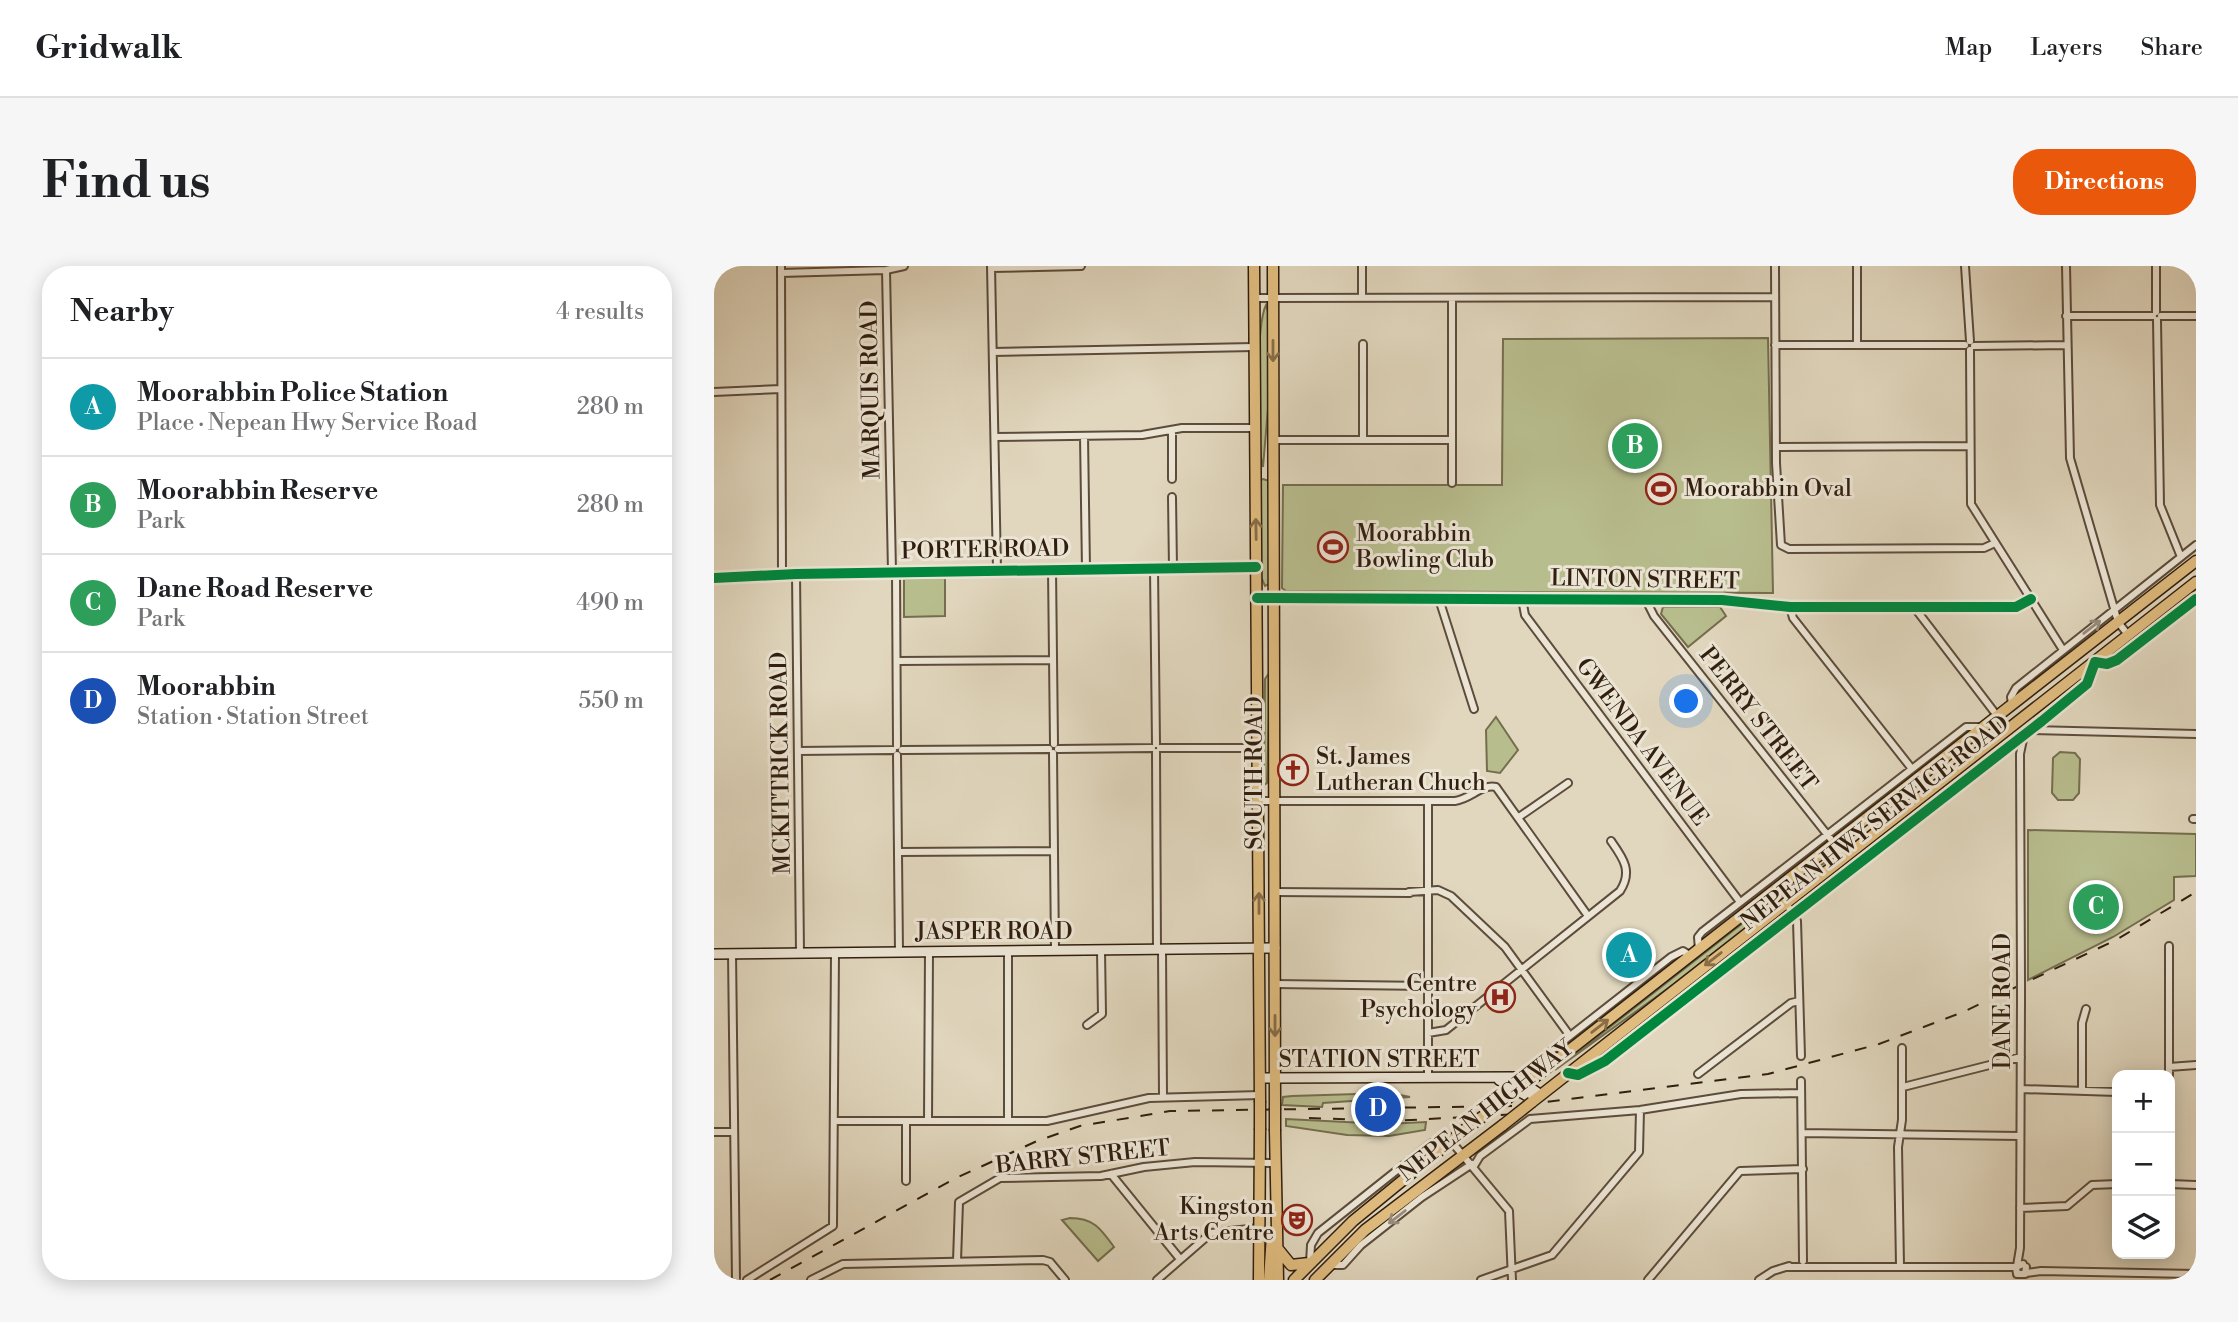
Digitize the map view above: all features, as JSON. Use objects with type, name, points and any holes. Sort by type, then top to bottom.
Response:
[{"type":"highway","name":"SOUTH ROAD","points":[[1254,266],[1259,1280]]},
{"type":"highway","name":"SOUTH ROAD","points":[[1273,266],[1275,1131],[1278,1280]]},
{"type":"highway","points":[[1255,473],[1273,473]]},
{"type":"highway","name":"NEPEAN HIGHWAY","points":[[1294,1280],[1386,1193],[1452,1139],[1998,718],[2196,561]]},
{"type":"highway","name":"NEPEAN HIGHWAY","points":[[1315,1280],[1328,1264],[1365,1230],[1449,1171],[1464,1153],[2196,582]]},
{"type":"highway","points":[[1257,676],[1274,669]]},
{"type":"highway","points":[[1547,1067],[1558,1081]]},
{"type":"highway","points":[[1269,1280],[1276,1216]]},
{"type":"highway","points":[[1277,1249],[1291,1265],[1310,1263]]},
{"type":"main road","name":"JASPER ROAD","points":[[714,954],[1275,948]]},
{"type":"main road","name":"STATION STREET","points":[[1260,1079],[1519,1077],[1523,1086]]},
{"type":"main road","points":[[1523,1086],[1536,1099]]},
{"type":"street","points":[[886,270],[904,266]]},
{"type":"street","points":[[997,570],[991,267],[1081,266]]},
{"type":"street","points":[[1362,266],[1362,298]]},
{"type":"street","points":[[1775,266],[1776,447],[1779,540],[1783,547],[1983,548],[1995,543]]},
{"type":"street","points":[[1857,266],[1857,345]]},
{"type":"street","points":[[1965,266],[1970,345],[1971,504],[2063,650]]},
{"type":"street","points":[[2066,266],[2070,458],[2115,610],[2119,622],[2129,636]]},
{"type":"street","points":[[2156,266],[2160,505],[2181,557]]},
{"type":"street","points":[[780,269],[782,574]]},
{"type":"street","name":"MARQUIS ROAD","points":[[780,269],[886,270],[897,661],[899,951]]},
{"type":"street","points":[[1254,298],[1775,297]]},
{"type":"street","points":[[1452,298],[1452,483]]},
{"type":"street","points":[[2066,316],[2196,316]]},
{"type":"street","points":[[1363,344],[1363,440]]},
{"type":"street","points":[[1775,345],[2067,345]]},
{"type":"street","points":[[993,352],[1254,347]]},
{"type":"street","points":[[714,392],[781,389]]},
{"type":"street","points":[[995,437],[1142,435],[1172,430],[1255,428]]},
{"type":"street","points":[[1172,430],[1172,479]]},
{"type":"street","points":[[1084,436],[1086,569]]},
{"type":"street","points":[[1273,440],[1452,440]]},
{"type":"street","points":[[1776,447],[1970,446]]},
{"type":"street","points":[[1172,497],[1173,568]]},
{"type":"street","name":"NEPEAN HWY SERVICE ROAD","points":[[2013,706],[2011,696],[2016,688],[2196,545]]},
{"type":"street","name":"PORTER ROAD","points":[[714,578],[782,574],[1256,567]]},
{"type":"street","points":[[1154,568],[1163,1096]]},
{"type":"street","points":[[1052,570],[1055,951]]},
{"type":"street","name":"MCKITTRICK ROAD","points":[[796,574],[800,952]]},
{"type":"street","name":"LINTON STREET","points":[[1257,598],[1647,602],[1722,600],[1790,607],[2017,607],[2031,599]]},
{"type":"street","points":[[1439,599],[1474,709]]},
{"type":"street","name":"GWENDA AVENUE","points":[[1522,599],[1525,615],[1740,902]]},
{"type":"street","points":[[2095,662],[2107,664],[2118,660],[2196,599]]},
{"type":"street","name":"PERRY STREET","points":[[1647,602],[1654,616],[1845,857]]},
{"type":"street","points":[[1790,607],[1793,618],[1912,769]]},
{"type":"street","points":[[1914,607],[2008,730]]},
{"type":"street","points":[[897,661],[1053,660]]},
{"type":"street","name":"NEPEAN HWY SERVICE ROAD","points":[[1569,1073],[1578,1075],[1597,1067],[1688,993],[2027,732],[2087,684],[2095,662]]},
{"type":"street","name":"NEPEAN HWY SERVICE ROAD","points":[[1695,953],[1699,934],[1827,834],[1966,727],[1978,725],[1985,728]]},
{"type":"street","points":[[2027,732],[2196,734]]},
{"type":"street","name":"DANE ROAD","points":[[2021,1272],[2020,754],[2027,732]]},
{"type":"street","name":"DANE ROAD","points":[[2014,742],[2020,754]]},
{"type":"street","name":"NEPEAN HWY SERVICE ROAD","points":[[1990,744],[2005,749]]},
{"type":"street","points":[[798,751],[1258,748]]},
{"type":"street","points":[[1519,817],[1568,783]]},
{"type":"street","points":[[1258,801],[1464,800],[1486,786],[1493,786],[1499,789],[1588,916]]},
{"type":"street","points":[[1428,801],[1428,1079]]},
{"type":"street","points":[[1428,1033],[1446,1030],[1499,989],[1520,968],[1616,895],[1626,880],[1625,862],[1611,841]]},
{"type":"street","points":[[898,852],[1054,851]]},
{"type":"street","points":[[1275,892],[1443,893],[1501,943],[1570,1036]]},
{"type":"street","points":[[1786,903],[1797,921],[1801,1056]]},
{"type":"street","points":[[2169,946],[2169,1067],[2196,1065]]},
{"type":"street","points":[[1008,951],[1008,1121]]},
{"type":"street","points":[[1087,1024],[1097,1020],[1101,1014],[1101,951]]},
{"type":"street","points":[[1547,1067],[1544,1057],[1675,954],[1683,951],[1695,953]]},
{"type":"street","points":[[747,1280],[832,1230],[835,952]]},
{"type":"street","points":[[928,1121],[929,952]]},
{"type":"street","points":[[732,953],[736,1280]]},
{"type":"street","points":[[1688,979],[1688,993]]},
{"type":"street","points":[[1275,985],[1428,986]]},
{"type":"street","points":[[1698,1074],[1791,1003],[1799,1001]]},
{"type":"street","points":[[2082,1091],[2082,1023],[2086,1009]]},
{"type":"street","points":[[1900,1266],[1902,1048]]},
{"type":"street","points":[[1903,1087],[2021,1057]]},
{"type":"street","points":[[1801,1081],[1806,1263]]},
{"type":"street","points":[[2021,1089],[2112,1091]]},
{"type":"street","points":[[1481,1280],[1552,1255],[1639,1152],[1640,1110],[1741,1094],[1801,1093]]},
{"type":"street","points":[[834,1121],[1051,1120],[1109,1105],[1163,1096],[1257,1097]]},
{"type":"street","name":"NEPEAN HIGHWAY","points":[[1473,1165],[1480,1156],[1527,1119],[1640,1110]]},
{"type":"street","points":[[906,1121],[906,1181]]},
{"type":"street","points":[[714,1132],[734,1132]]},
{"type":"street","points":[[1802,1133],[2020,1136]]},
{"type":"street","name":"NEPEAN HIGHWAY","points":[[1386,1193],[1386,1178],[1440,1136],[1452,1139]]},
{"type":"street","points":[[1452,1139],[1509,1211],[1512,1280]]},
{"type":"street","name":"BARRY STREET","points":[[957,1262],[958,1207],[964,1197],[1000,1178],[1111,1174],[1144,1167],[1195,1162],[1276,1163]]},
{"type":"street","points":[[1449,1171],[1473,1165]]},
{"type":"street","points":[[1648,1280],[1740,1171],[1803,1169]]},
{"type":"street","points":[[1111,1174],[1180,1259]]},
{"type":"street","points":[[1310,1263],[1311,1245],[1318,1233],[1386,1178]]},
{"type":"street","points":[[2020,1208],[2067,1206],[2092,1185],[2112,1184]]},
{"type":"street","points":[[2175,1184],[2196,1185]]},
{"type":"street","points":[[1157,1280],[1209,1235],[1259,1228]]},
{"type":"street","points":[[811,1280],[843,1264],[1045,1260],[1065,1280]]},
{"type":"street","points":[[1759,1280],[1773,1271],[1806,1263],[1998,1268],[2021,1272],[2196,1274]]},
{"type":"green space","points":[[1266,305],[1269,315],[1268,408],[1263,467],[1258,385],[1260,335]]},
{"type":"green space","points":[[1768,338],[1773,593],[1286,591],[1282,588],[1283,485],[1502,485],[1503,339]]},
{"type":"green space","points":[[1260,481],[1269,481],[1269,584],[1265,586],[1261,577]]},
{"type":"green space","points":[[945,578],[945,616],[904,617],[904,579]]},
{"type":"green space","points":[[1663,607],[1720,607],[1726,616],[1688,647],[1661,614]]},
{"type":"green space","points":[[1270,672],[1267,783],[1264,785],[1265,679]]},
{"type":"green space","points":[[1496,717],[1518,750],[1500,773],[1487,771],[1486,730]]},
{"type":"green space","points":[[2060,752],[2075,753],[2080,759],[2079,793],[2073,800],[2058,800],[2052,793],[2053,758]]},
{"type":"green space","points":[[2028,830],[2196,834],[2196,876],[2174,877],[2174,900],[2113,937],[2028,980]]},
{"type":"green space","points":[[1831,858],[1830,863],[1674,984],[1555,1070],[1771,901]]},
{"type":"green space","points":[[1390,1093],[1410,1097],[1323,1103],[1322,1107],[1282,1105],[1283,1097],[1292,1096]]},
{"type":"green space","points":[[1286,1119],[1385,1124],[1426,1122],[1425,1130],[1389,1136],[1347,1135],[1286,1126]]},
{"type":"green space","points":[[1070,1218],[1091,1222],[1114,1247],[1098,1261],[1062,1220]]},
{"type":"railway","points":[[770,1280],[954,1179],[1037,1141],[1080,1126],[1170,1111],[1514,1106],[1768,1074],[1879,1044],[1963,1012],[2116,940],[2196,892]]},
{"type":"railway","points":[[1309,1118],[1392,1121],[1519,1114]]},
{"type":"cycle path","points":[[714,578],[796,574],[1256,567]]},
{"type":"cycle path","points":[[1257,598],[1722,600],[1790,607],[2016,607],[2031,599]]},
{"type":"cycle path","points":[[1568,1073],[1578,1075],[1605,1061],[2042,721],[2087,684],[2095,662],[2107,664],[2117,660],[2196,599]]},
{"type":"place","name":"Moorabbin Reserve","points":[[1635,446]]},
{"type":"place","name":"Moorabbin Oval","points":[[1661,489]]},
{"type":"place","name":"Moorabbin Bowling Club","points":[[1333,547]]},
{"type":"place","name":"St. James Lutheran Chuch","points":[[1293,770]]},
{"type":"place","name":"Dane Road Reserve","points":[[2096,907]]},
{"type":"place","name":"Moorabbin Police Station","points":[[1629,955]]},
{"type":"place","name":"Centre Psychology","points":[[1500,997]]},
{"type":"place","name":"Moorabbin","points":[[1378,1109]]},
{"type":"place","name":"Kingston Arts Centre","points":[[1297,1220]]}]
